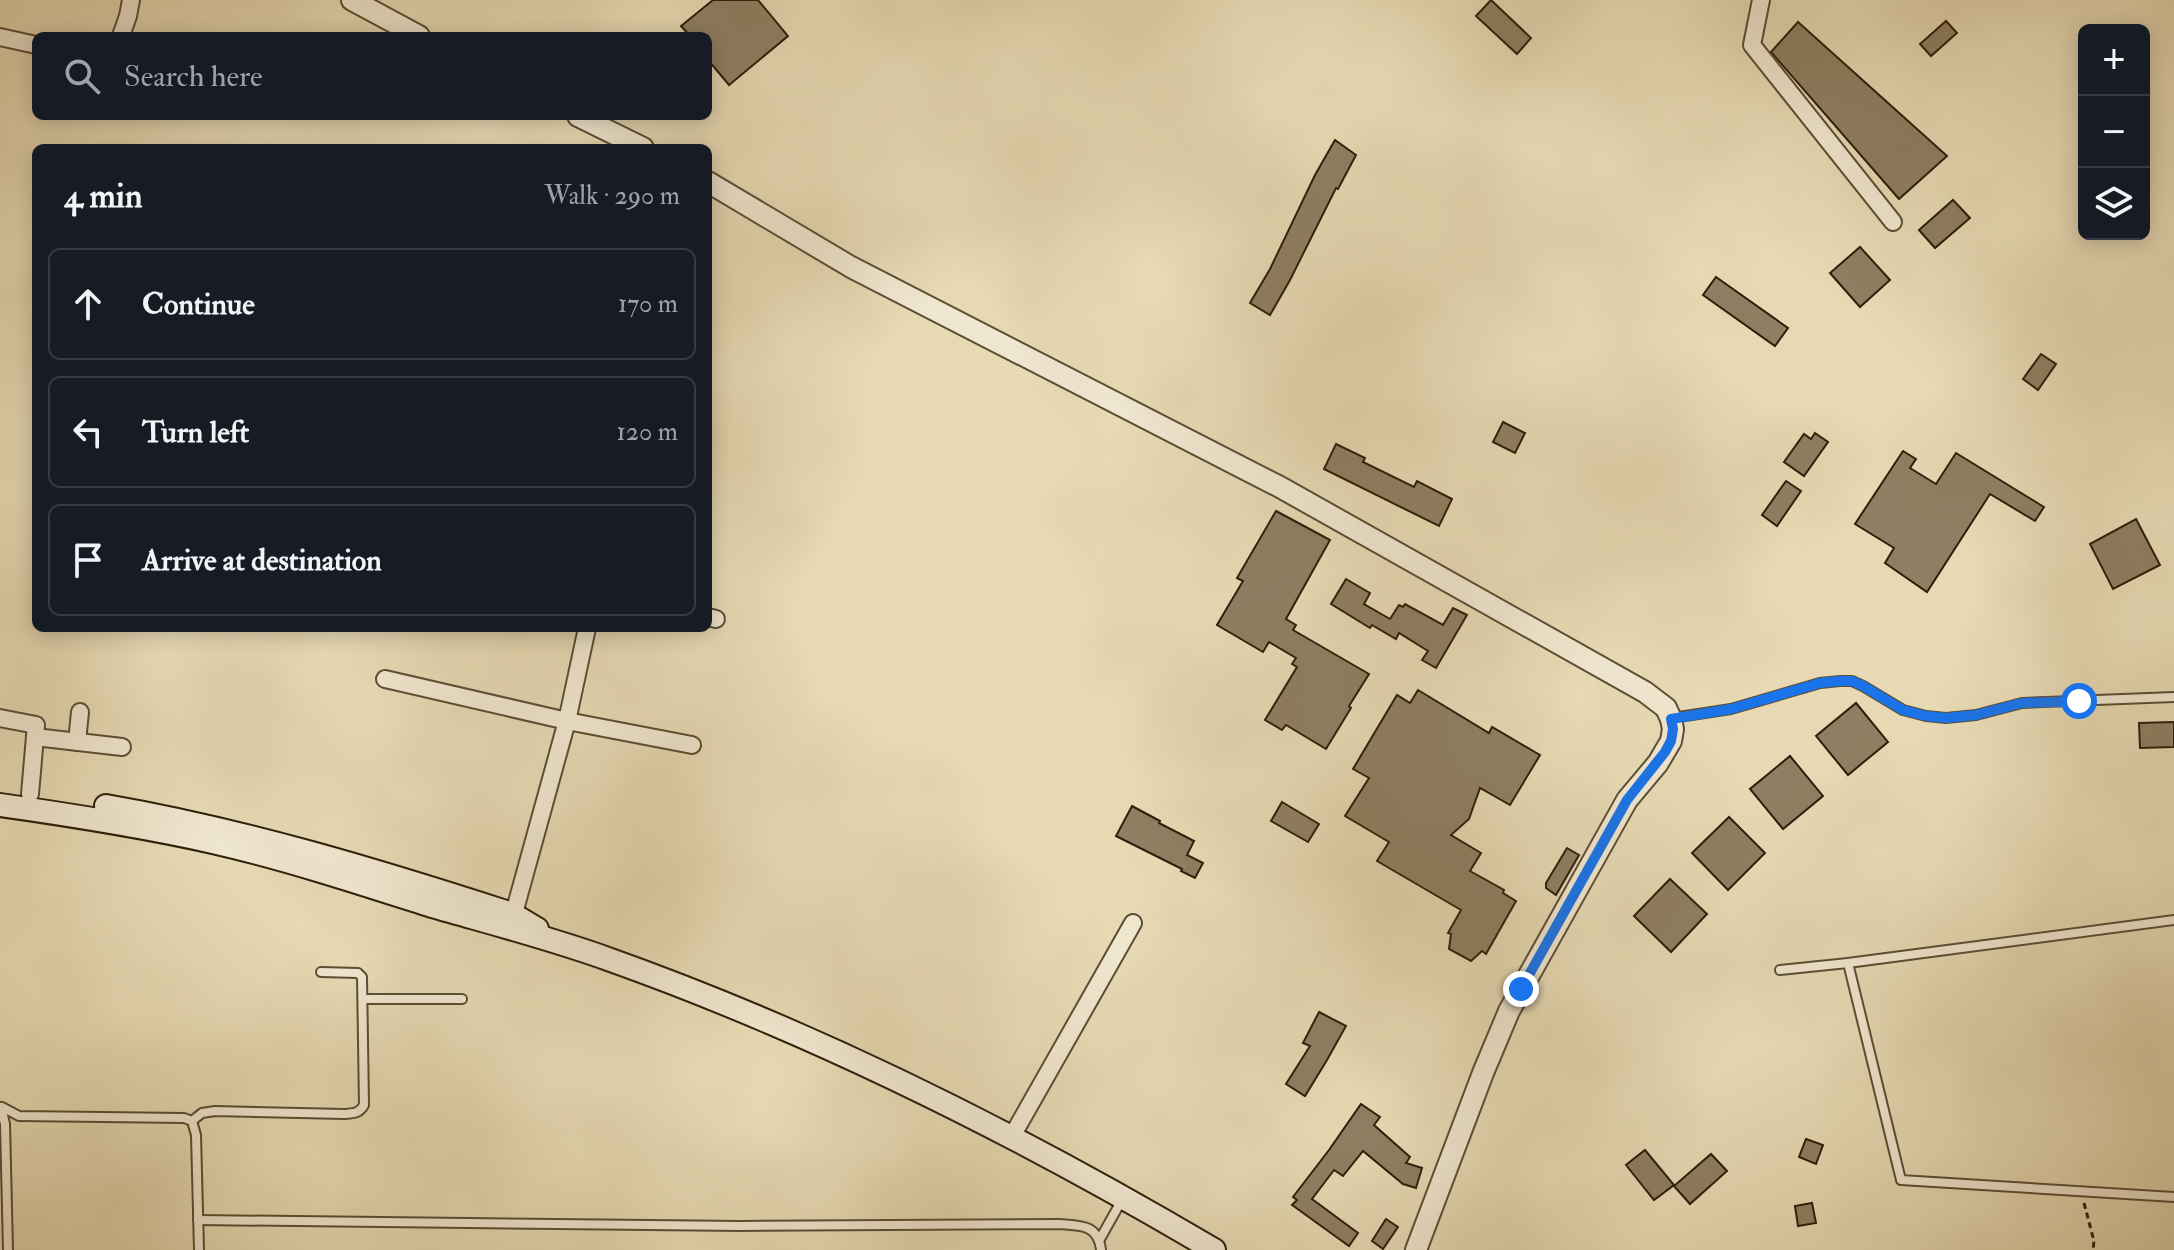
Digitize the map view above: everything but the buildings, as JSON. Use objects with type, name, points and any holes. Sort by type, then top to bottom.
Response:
[{"type":"main road","points":[[0,790],[205,825],[328,857],[706,995],[818,1043],[1011,1138],[1120,1203],[1202,1247]]},
{"type":"main road","points":[[0,805],[84,817],[214,842],[511,922]]},
{"type":"street","points":[[122,32],[131,0]]},
{"type":"street","points":[[352,0],[412,32]]},
{"type":"street","points":[[1761,0],[1752,45],[1893,222]]},
{"type":"street","points":[[0,37],[32,44]]},
{"type":"street","points":[[586,120],[635,144]]},
{"type":"street","points":[[712,184],[851,267],[1280,487],[1645,692],[1666,708],[1673,729],[1671,741],[1627,800],[1509,1011],[1416,1250]]},
{"type":"street","points":[[511,922],[567,721],[586,632]]},
{"type":"street","points":[[385,679],[567,721],[692,745]]},
{"type":"street","points":[[77,742],[80,712]]},
{"type":"street","points":[[0,718],[36,725],[30,794]]},
{"type":"street","points":[[35,737],[122,747]]},
{"type":"street","points":[[1011,1138],[1133,923]]},
{"type":"lane","points":[[1671,719],[1731,709],[1820,683],[1840,681],[1852,681],[1863,686],[1903,710],[1946,718],[1976,715],[2022,703],[2174,697]]},
{"type":"lane","points":[[1780,970],[2174,920]]},
{"type":"lane","points":[[1848,963],[1901,1180],[2174,1197]]},
{"type":"lane","points":[[192,1121],[202,1113],[215,1111],[344,1114],[360,1111],[364,1105],[362,977],[358,973],[321,972]]},
{"type":"lane","points":[[363,999],[462,999]]},
{"type":"lane","points":[[1,1106],[19,1116]]},
{"type":"lane","points":[[1,1106],[8,1250]]},
{"type":"lane","points":[[2,1124],[19,1116],[184,1118],[192,1121]]},
{"type":"lane","points":[[192,1121],[196,1135],[199,1250]]},
{"type":"lane","points":[[1100,1239],[1120,1203]]},
{"type":"lane","points":[[198,1220],[725,1226],[1059,1224],[1093,1230],[1100,1239],[1101,1250]]},
{"type":"path","points":[[2079,1191],[2088,1213],[2093,1250]]},
{"type":"route","points":[[1521,989],[1627,800],[1665,752],[1671,741],[1671,719],[1731,709],[1820,683],[1840,681],[1852,681],[1863,686],[1903,710],[1946,718],[1976,715],[2022,703],[2079,701]]}]
